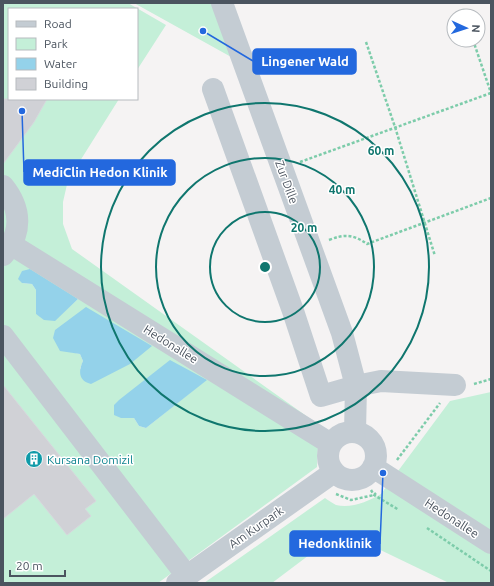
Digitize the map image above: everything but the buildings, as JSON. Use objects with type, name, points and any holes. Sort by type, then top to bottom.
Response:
[{"type":"street","name":"Zur Dille","points":[[222,3],[342,333],[356,386],[355,432]]},
{"type":"street","points":[[213,89],[293,311],[321,396],[380,381],[455,385]]},
{"type":"street","points":[[3,186],[15,203],[18,223],[7,250]]},
{"type":"street","name":"Hedonallee","points":[[7,250],[331,444]]},
{"type":"street","points":[[3,336],[182,580]]},
{"type":"street","points":[[355,432],[363,436],[375,448],[375,463],[380,472],[348,480],[340,477],[334,472],[329,464],[328,454],[331,444],[338,437],[346,433],[355,432]]},
{"type":"street","name":"Am Kurpark","points":[[182,580],[334,472]]},
{"type":"street","name":"Hedonallee","points":[[380,472],[491,543]]},
{"type":"path","points":[[366,42],[395,127],[435,256]]},
{"type":"path","points":[[282,168],[491,93],[476,48]]},
{"type":"path","points":[[310,247],[347,234],[356,236],[367,244],[491,198]]},
{"type":"path","points":[[400,510],[374,496],[380,472],[395,462],[455,385]]},
{"type":"path","points":[[426,527],[491,571]]},
{"type":"green space","points":[[3,3],[128,3],[137,8],[8,8],[8,100],[118,100],[68,180],[63,202],[63,224],[72,249],[319,425],[317,467],[158,583],[3,583]],"holes":[[[22,271],[78,299],[55,320],[36,314],[36,290],[32,284],[22,283]],[[151,346],[80,369],[83,361],[80,354],[71,352]],[[206,380],[146,428],[139,426],[134,418]]]},
{"type":"green space","points":[[134,3],[212,3],[233,58]]},
{"type":"green space","points":[[138,9],[166,25],[138,68]]},
{"type":"green space","points":[[491,392],[491,583],[449,583],[341,531],[272,583],[204,583],[325,498],[336,505],[348,506],[365,502],[381,494],[450,401]]},
{"type":"water","points":[[30,269],[78,299],[55,321],[44,320],[36,314],[36,290],[32,284],[22,283],[18,279],[22,271]]},
{"type":"water","points":[[86,307],[152,346],[130,364],[91,384],[84,381],[81,376],[80,369],[83,361],[80,354],[60,351],[53,338],[55,330]]},
{"type":"water","points":[[170,360],[207,380],[146,428],[139,426],[134,418],[121,418],[114,415],[114,405],[119,400]]},
{"type":"place","name":"Lingener Wald","points":[[203,31]]},
{"type":"place","name":"MediClin Hedon Klinik","points":[[22,111]]},
{"type":"place","name":"Kursana Domizil","points":[[34,459]]},
{"type":"place","name":"Hedonklinik","points":[[383,473]]}]
